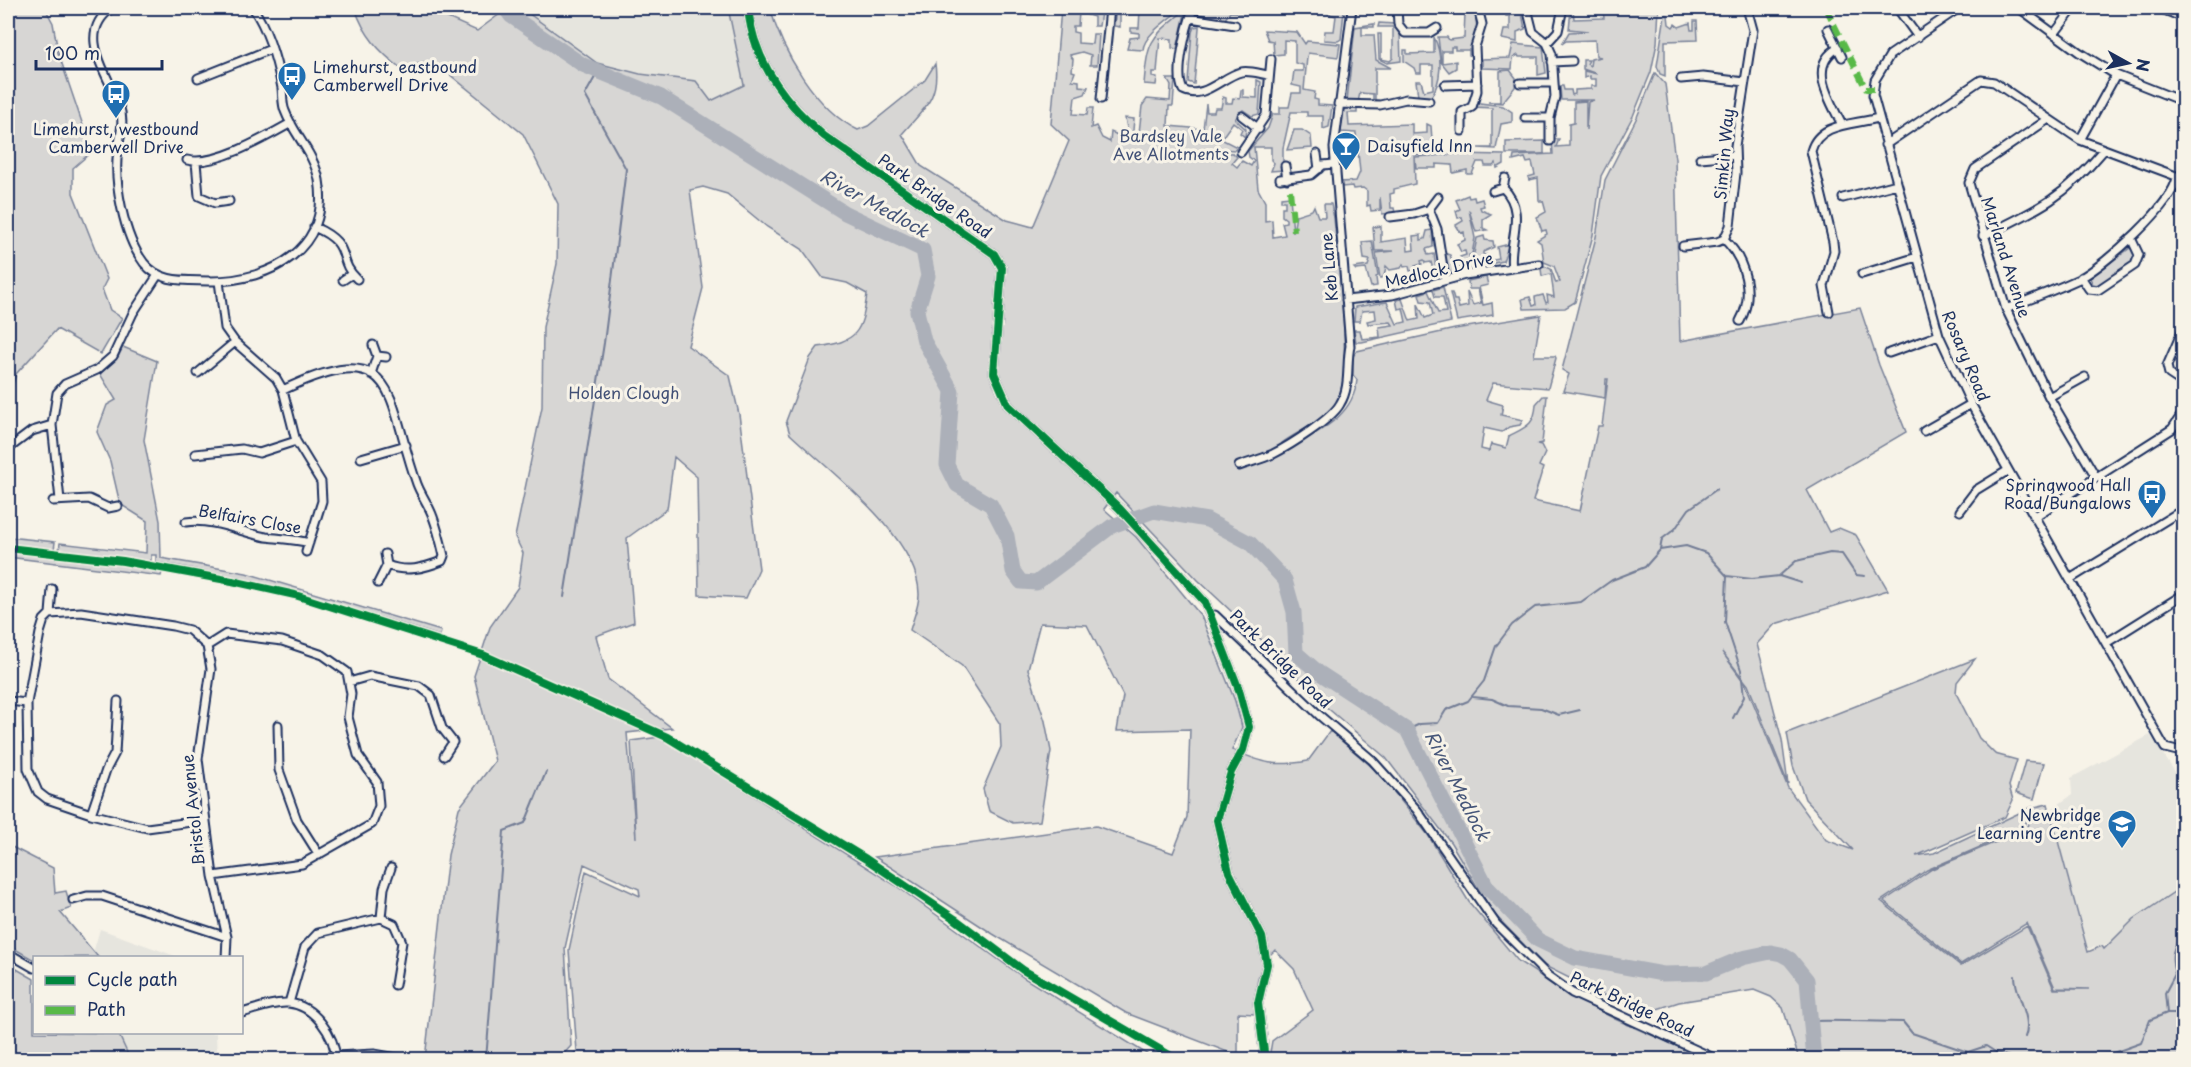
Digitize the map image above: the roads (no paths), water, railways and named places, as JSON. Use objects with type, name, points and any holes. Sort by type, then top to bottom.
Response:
[{"type":"street","points":[[108,9],[97,29],[94,49],[122,113],[117,181],[121,207],[140,255],[158,276],[171,280],[219,281],[243,279],[268,272],[297,254],[314,227],[320,208],[319,178],[302,140],[284,110],[271,49],[253,8]]},
{"type":"street","name":"Park Bridge Road","points":[[748,8],[759,52],[775,85],[798,114],[824,136],[994,254],[1002,268],[994,373],[1008,405],[1119,508],[1205,602],[1211,616],[1215,615],[1223,622],[1319,715],[1372,760],[1417,810],[1496,924],[1548,976],[1572,993],[1718,1059]]},
{"type":"street","points":[[1101,99],[1110,8]]},
{"type":"street","points":[[1193,8],[1180,82],[1183,90],[1192,92],[1204,90],[1239,72],[1269,75]]},
{"type":"street","name":"Keb Lane","points":[[1239,466],[1275,453],[1326,418],[1340,404],[1348,376],[1350,346],[1334,164],[1338,104],[1352,8]]},
{"type":"street","points":[[1397,8],[1399,27],[1405,33],[1429,33],[1437,28]]},
{"type":"street","points":[[1462,131],[1462,112],[1472,107],[1477,84],[1475,47],[1482,24],[1478,8]]},
{"type":"street","points":[[1527,8],[1533,32],[1547,44],[1552,62],[1555,101],[1550,118],[1550,141]]},
{"type":"street","points":[[1547,44],[1558,31],[1563,8]]},
{"type":"street","name":"Simkin Way","points":[[1724,239],[1730,226],[1734,200],[1735,156],[1753,30],[1747,8]]},
{"type":"street","points":[[1897,8],[1918,37]]},
{"type":"street","name":"Rosary Road","points":[[1959,8],[1890,55],[1881,66],[1875,80],[1873,95],[1939,335],[1971,404],[2007,471],[2165,748],[2177,751],[2184,747]]},
{"type":"street","points":[[2019,8],[2116,75],[2184,102]]},
{"type":"street","points":[[2055,34],[2074,8]]},
{"type":"street","points":[[2159,8],[2184,18]]},
{"type":"street","points":[[1190,18],[1235,25]]},
{"type":"street","points":[[1828,29],[1842,57]]},
{"type":"street","points":[[1838,48],[1826,59],[1821,79],[1842,125]]},
{"type":"street","points":[[198,78],[271,49]]},
{"type":"street","points":[[1241,152],[1259,129],[1266,115],[1270,59]]},
{"type":"street","points":[[1552,62],[1572,61]]},
{"type":"street","points":[[2080,140],[2116,75]]},
{"type":"street","points":[[1681,79],[1745,82]]},
{"type":"street","points":[[1885,145],[1981,80],[1994,82],[2047,120],[2080,140],[2103,151],[2180,178],[2176,187],[2132,238],[2081,278],[2006,309]]},
{"type":"street","points":[[1520,83],[1553,83]]},
{"type":"street","points":[[1445,85],[1477,84]]},
{"type":"street","points":[[1338,104],[1380,105],[1406,99],[1429,101]]},
{"type":"street","points":[[1242,116],[1259,129]]},
{"type":"street","points":[[1525,118],[1550,118]]},
{"type":"street","points":[[1829,312],[1824,286],[1834,251],[1833,242],[1811,151],[1819,134],[1842,125],[1878,118]]},
{"type":"street","name":"Marland Avenue","points":[[2047,120],[1975,169],[1969,183],[2006,309],[2049,397],[2096,477]]},
{"type":"street","points":[[187,160],[196,162],[255,143],[291,123]]},
{"type":"street","points":[[1983,236],[2045,206],[2080,178],[2103,151]]},
{"type":"street","points":[[1317,154],[1319,169]]},
{"type":"street","points":[[1700,158],[1712,161],[1735,156]]},
{"type":"street","points":[[196,162],[199,196],[215,203],[229,201]]},
{"type":"street","points":[[1285,166],[1283,179],[1311,175],[1323,165],[1334,164]]},
{"type":"street","points":[[1503,188],[1506,178]]},
{"type":"street","points":[[1843,198],[1897,184]]},
{"type":"street","points":[[1493,191],[1503,188]]},
{"type":"street","points":[[1503,188],[1509,195],[1515,219],[1512,268]]},
{"type":"street","points":[[1390,217],[1409,219],[1429,208],[1438,197]]},
{"type":"street","points":[[1429,208],[1437,230],[1445,280]]},
{"type":"street","points":[[314,227],[339,241],[355,276],[343,280]]},
{"type":"street","points":[[1696,236],[1697,245]]},
{"type":"street","points":[[2081,278],[2089,289],[2098,290],[2135,265],[2139,255],[2132,238]]},
{"type":"street","points":[[1683,246],[1711,244],[1724,239],[1734,251],[1747,284],[1749,310],[1740,321]]},
{"type":"street","points":[[1862,274],[1917,257]]},
{"type":"street","name":"Medlock Drive","points":[[1346,300],[1392,295],[1445,280],[1539,264]]},
{"type":"street","points":[[118,506],[108,508],[89,499],[56,500],[52,425],[54,403],[60,388],[74,379],[97,370],[113,356],[133,313],[158,276]]},
{"type":"street","points":[[219,281],[225,328],[235,342],[276,378],[283,390],[296,441],[321,482],[323,490],[306,552]]},
{"type":"street","points":[[2184,327],[2166,366],[2169,374],[2184,384]]},
{"type":"street","points":[[1889,352],[1939,335]]},
{"type":"street","points":[[198,372],[235,342]]},
{"type":"street","points":[[371,374],[377,356],[373,345]]},
{"type":"street","points":[[377,356],[386,357]]},
{"type":"street","points":[[283,390],[316,374],[333,369],[351,368],[371,374],[391,395],[417,485],[433,515],[444,556],[442,561],[421,569],[387,565]]},
{"type":"street","points":[[2049,397],[2085,377]]},
{"type":"street","points":[[1924,431],[1971,404]]},
{"type":"street","points":[[2034,518],[2172,429],[2184,411]]},
{"type":"street","points":[[8,449],[32,431],[52,425]]},
{"type":"street","points":[[195,454],[242,449],[259,453],[296,441]]},
{"type":"street","points":[[361,458],[406,445]]},
{"type":"street","points":[[1960,511],[1977,490],[2007,471]]},
{"type":"street","points":[[2070,579],[2184,509]]},
{"type":"street","name":"Belfairs Close","points":[[186,522],[200,520],[267,537],[294,539],[309,543]]},
{"type":"street","points":[[378,583],[387,565],[385,554]]},
{"type":"street","points":[[52,589],[50,614],[44,620],[40,633],[27,704],[27,751],[32,784],[46,799],[91,814],[147,828],[206,820]]},
{"type":"street","points":[[2106,644],[2184,594]]},
{"type":"street","points":[[50,614],[81,612],[173,626],[189,630],[200,637],[207,646],[226,634],[282,641],[323,654],[347,672],[351,694],[348,717],[358,755],[376,782],[379,806],[372,824],[302,864],[213,876]]},
{"type":"street","points":[[1211,616],[1239,690],[1249,727],[1244,750],[1231,772],[1217,820],[1228,872],[1262,937],[1266,964],[1258,1003],[1265,1059]]},
{"type":"street","name":"Bristol Avenue","points":[[207,646],[211,669],[198,759],[213,876],[227,937],[226,956]]},
{"type":"street","points":[[349,682],[370,676],[418,686],[431,695],[441,728],[453,742],[444,756]]},
{"type":"street","points":[[8,701],[27,704]]},
{"type":"street","points":[[91,814],[106,770],[115,753],[118,701]]},
{"type":"street","points":[[278,725],[279,770],[297,820],[319,855]]},
{"type":"street","points":[[381,918],[384,888],[391,868]]},
{"type":"street","points":[[73,900],[87,896],[102,896],[227,937]]},
{"type":"street","points":[[289,1003],[304,947],[318,933],[381,918],[394,924],[402,942],[395,985]]},
{"type":"street","points":[[8,954],[33,967]]},
{"type":"street","points":[[243,1013],[289,1003],[317,1017],[332,1039],[336,1058],[374,1054],[408,1059]]},
{"type":"waterway","name":"River Medlock","points":[[505,8],[511,16],[583,65],[661,97],[845,213],[923,250],[928,276],[917,311],[924,341],[952,391],[947,465],[957,485],[991,505],[1007,536],[1013,571],[1021,582],[1036,583],[1112,526],[1154,511],[1207,520],[1250,543],[1285,580],[1294,612],[1296,653],[1318,672],[1407,730],[1487,887],[1538,940],[1575,958],[1663,974],[1706,973],[1742,958],[1771,952],[1781,954],[1790,959],[1807,980],[1814,1060]]},
{"type":"waterway","points":[[564,597],[604,343],[626,169],[585,95],[599,70]]},
{"type":"waterway","points":[[1660,550],[1662,539],[1675,529],[1689,509],[1717,489]]},
{"type":"waterway","points":[[1407,730],[1420,724],[1438,723],[1446,710],[1468,701],[1484,681],[1496,646],[1512,625],[1535,607],[1581,602],[1612,580],[1645,567],[1660,550],[1686,546],[1706,553],[1727,576],[1752,579],[1779,576],[1796,561],[1830,553],[1842,554],[1856,575],[1865,576]]},
{"type":"waterway","points":[[1727,576],[1725,622],[1741,670],[1744,697],[1733,718]]},
{"type":"waterway","points":[[1779,576],[1801,583]]},
{"type":"waterway","points":[[1473,697],[1492,699],[1508,706],[1541,708],[1559,715],[1580,710]]},
{"type":"waterway","points":[[486,1060],[504,831],[525,823],[546,772]]},
{"type":"waterway","points":[[2075,1060],[2113,1053],[2141,1043],[2150,1020],[2167,1013],[2165,993],[2175,974],[2173,952],[2184,932]]},
{"type":"waterway","points":[[2015,976],[2027,1022],[2025,1037]]},
{"type":"waterway","points":[[2168,1013],[2184,1013]]},
{"type":"waterway","points":[[1810,1021],[1903,1022],[1912,1033],[1968,1052],[1986,1046],[1997,1053],[2019,1060]]},
{"type":"place","name":"Limehurst, eastbound Camberwell Drive","points":[[292,102]]},
{"type":"place","name":"Limehurst, westbound Camberwell Drive","points":[[116,120]]},
{"type":"place","name":"Daisyfield Inn","points":[[1346,172]]},
{"type":"place","name":"Springwood Hall Road/Bungalows","points":[[2152,520]]},
{"type":"place","name":"Newbridge Learning Centre","points":[[2122,850]]},
{"type":"park label","name":"Bardsley Vale Ave Allotments","points":[[1171,145]]},
{"type":"park label","name":"Holden Clough","points":[[624,393]]}]
